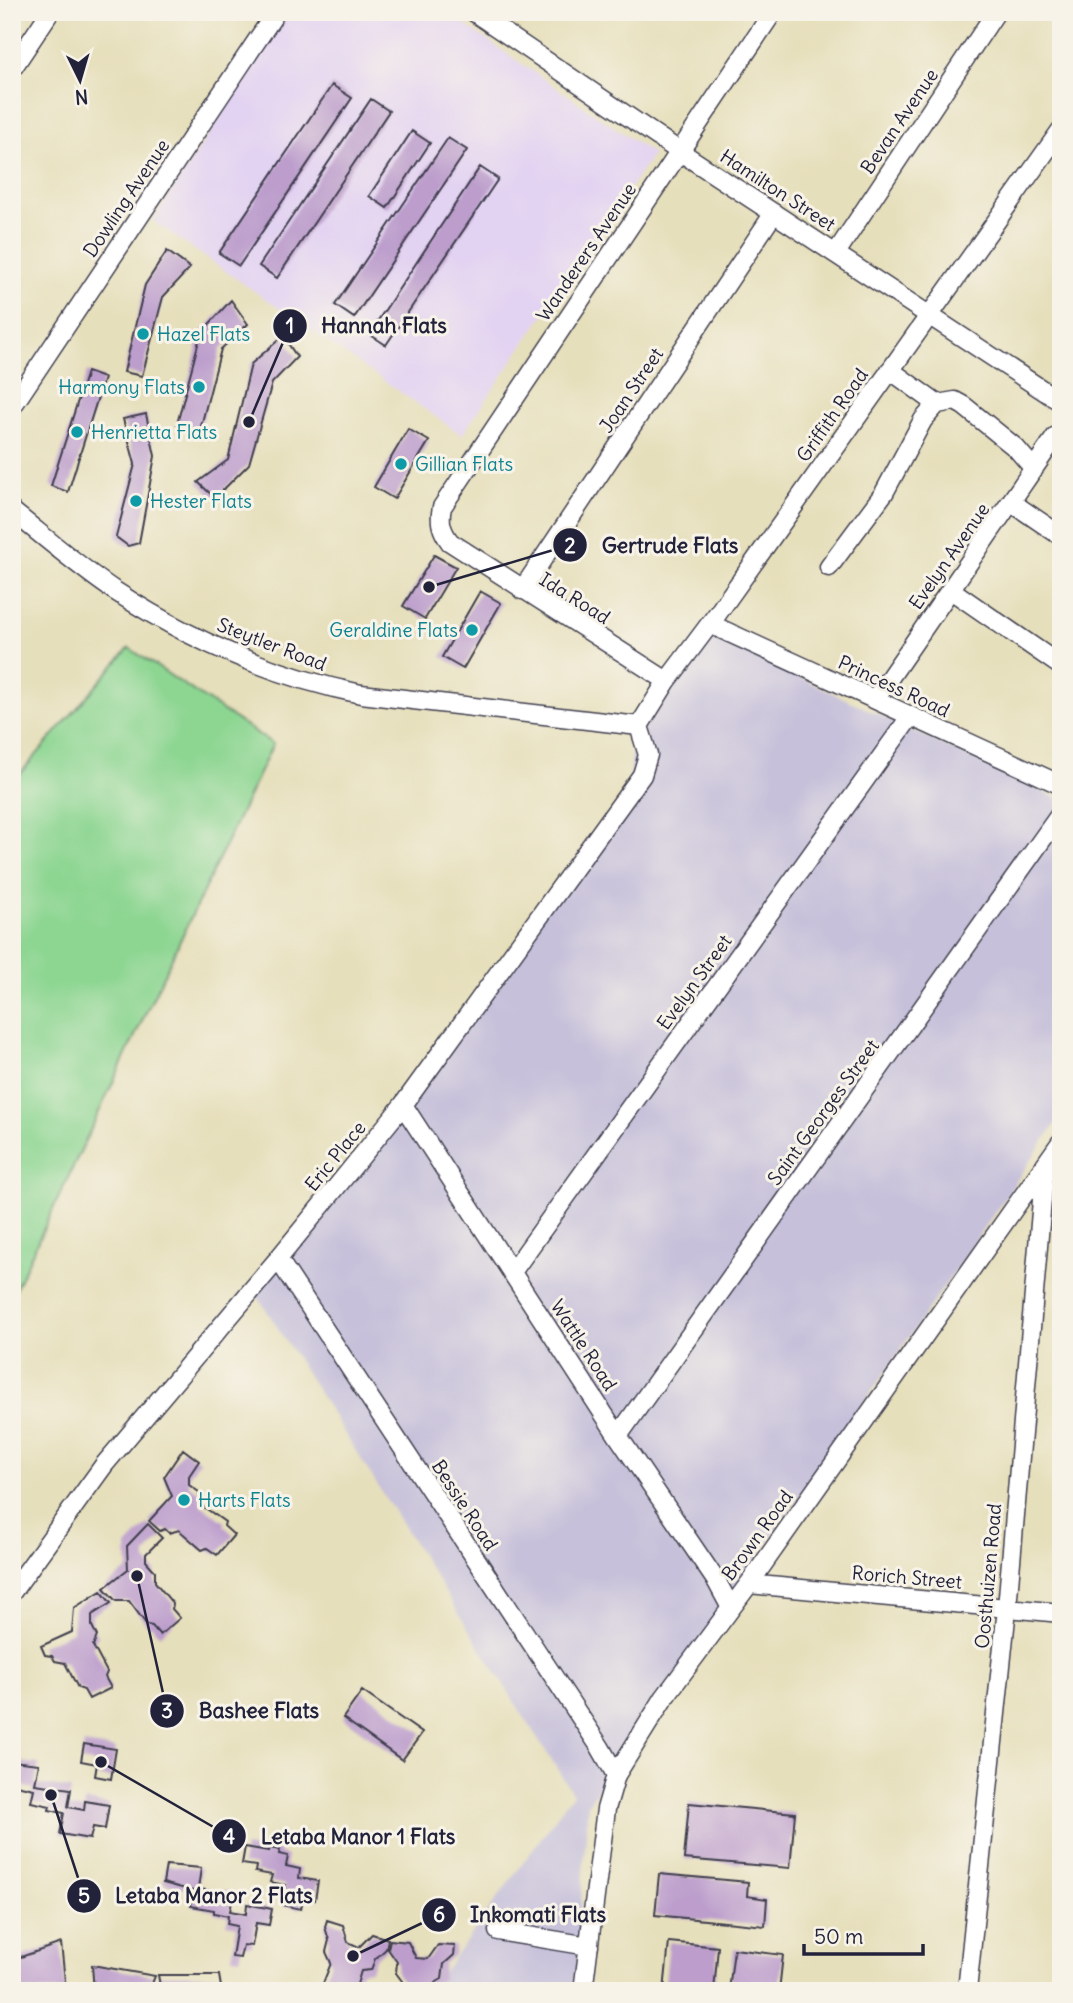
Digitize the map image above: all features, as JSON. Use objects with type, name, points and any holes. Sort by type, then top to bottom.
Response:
[{"type":"street","points":[[12,69],[50,12]]},
{"type":"street","name":"Dowling Avenue","points":[[12,407],[275,12]]},
{"type":"street","name":"Hamilton Street","points":[[474,12],[679,151],[1061,402]]},
{"type":"street","name":"Wanderers Avenue","points":[[440,517],[442,507],[773,12]]},
{"type":"street","name":"Bevan Avenue","points":[[836,253],[996,12]]},
{"type":"street","name":"Griffith Road","points":[[639,726],[667,681],[1061,130]]},
{"type":"street","name":"Joan Street","points":[[522,590],[774,213]]},
{"type":"street","points":[[890,370],[937,404]]},
{"type":"street","points":[[829,567],[884,493],[923,420],[937,404],[955,401],[964,406],[1016,448],[1034,469]]},
{"type":"street","name":"Evelyn Avenue","points":[[875,699],[1056,436]]},
{"type":"street","points":[[1012,502],[1061,536]]},
{"type":"street","name":"Steytler Road","points":[[12,511],[112,589],[154,615],[239,657],[281,673],[324,687],[361,694],[639,726]]},
{"type":"street","name":"Ida Road","points":[[440,517],[440,525],[450,542],[667,681]]},
{"type":"street","points":[[951,590],[1061,666]]},
{"type":"street","name":"Princess Road","points":[[710,624],[1061,785]]},
{"type":"street","name":"Evelyn Street","points":[[512,1272],[910,717]]},
{"type":"street","name":"Eric Place","points":[[12,1592],[104,1465],[404,1105],[642,775],[648,755],[639,726]]},
{"type":"street","name":"Saint Georges Street","points":[[618,1436],[1061,813]]},
{"type":"street","name":"Wattle Road","points":[[404,1105],[618,1436],[718,1582],[731,1608]]},
{"type":"street","name":"Brown Road","points":[[583,1991],[606,1809],[616,1774],[664,1698],[750,1584],[1061,1142]]},
{"type":"street","name":"Oosthuizen Road","points":[[967,1991],[1007,1608],[1045,1165]]},
{"type":"street","name":"Bessie Road","points":[[278,1259],[616,1774]]},
{"type":"street","name":"Rorich Street","points":[[750,1584],[1061,1613]]},
{"type":"street","points":[[498,1931],[589,1946]]},
{"type":"shaded area","points":[[288,12],[446,12],[653,154],[462,435],[153,221]]},
{"type":"shaded area","points":[[707,634],[1061,800],[1061,1116],[588,1804],[575,1991],[430,1991],[573,1794],[253,1289],[628,797],[632,749],[624,735]]},
{"type":"green space","points":[[129,648],[273,744],[12,1296],[12,783]]},
{"type":"building","points":[[332,85],[352,98],[239,266],[219,253]]},
{"type":"building","points":[[371,99],[389,111],[277,278],[259,266]]},
{"type":"building","points":[[412,131],[430,143],[387,208],[369,196]]},
{"type":"building","points":[[448,138],[467,150],[354,318],[335,305]]},
{"type":"building","points":[[480,167],[498,179],[386,345],[369,334]]},
{"type":"building","name":"Hazel Flats","points":[[167,251],[190,268],[163,297],[142,376],[124,372],[145,285]]},
{"type":"building","name":"Harmony Flats","points":[[231,300],[248,324],[221,349],[200,430],[177,424],[201,333]]},
{"type":"building","points":[[283,336],[297,357],[272,383],[249,464],[215,498],[198,482],[228,460],[251,364]]},
{"type":"building","name":"Henrietta Flats","points":[[87,372],[104,378],[68,492],[51,486]]},
{"type":"building","name":"Hester Flats","points":[[146,414],[155,456],[139,543],[128,546],[116,537],[135,464],[123,419]]},
{"type":"building","name":"Gillian Flats","points":[[408,429],[429,441],[394,499],[374,487]]},
{"type":"building","points":[[434,555],[456,567],[425,619],[403,606]]},
{"type":"building","name":"Geraldine Flats","points":[[480,591],[501,603],[463,669],[442,657]]},
{"type":"building","name":"Harts Flats","points":[[183,1449],[199,1461],[189,1476],[189,1485],[199,1492],[201,1505],[225,1522],[224,1526],[234,1535],[217,1555],[207,1548],[202,1550],[179,1530],[169,1533],[165,1529],[160,1531],[149,1521],[172,1496],[164,1477]]},
{"type":"building","points":[[148,1524],[162,1538],[146,1554],[146,1561],[155,1571],[155,1582],[173,1604],[172,1609],[180,1618],[160,1635],[152,1626],[147,1625],[129,1601],[116,1601],[104,1588],[128,1569],[127,1546]]},
{"type":"building","points":[[101,1591],[111,1603],[92,1615],[92,1626],[97,1636],[93,1646],[107,1672],[105,1677],[111,1688],[89,1699],[84,1690],[78,1688],[65,1663],[45,1655],[41,1646],[72,1632],[74,1608]]},
{"type":"building","points":[[362,1691],[422,1733],[402,1760],[343,1718]]},
{"type":"building","points":[[84,1744],[116,1749],[111,1779],[95,1776],[97,1764],[81,1761]]},
{"type":"building","points":[[12,1761],[39,1764],[35,1784],[71,1789],[68,1807],[84,1810],[85,1801],[109,1805],[105,1829],[93,1827],[90,1839],[60,1834],[64,1813],[49,1810],[50,1806],[31,1802],[34,1789],[16,1785],[17,1781],[12,1780]]},
{"type":"building","points":[[689,1803],[795,1813],[790,1868],[684,1859]]},
{"type":"building","points":[[245,1847],[280,1850],[279,1854],[288,1856],[286,1866],[300,1869],[299,1878],[318,1881],[315,1900],[303,1898],[301,1909],[282,1905],[285,1885],[270,1882],[272,1875],[255,1872],[256,1866],[242,1864]]},
{"type":"building","points":[[166,1865],[201,1868],[198,1889],[234,1892],[230,1911],[246,1914],[247,1904],[272,1909],[269,1925],[256,1923],[252,1946],[243,1945],[240,1958],[232,1957],[237,1926],[227,1924],[228,1916],[214,1913],[214,1910],[191,1906],[193,1891],[163,1883]]},
{"type":"building","points":[[659,1874],[748,1882],[747,1896],[767,1899],[765,1926],[655,1915]]},
{"type":"building","points":[[327,1920],[343,1925],[348,1942],[359,1947],[372,1934],[388,1939],[386,1949],[375,1959],[371,1970],[361,1971],[355,1991],[320,1991],[331,1963],[326,1952],[329,1940],[325,1927]]},
{"type":"building","points":[[390,1940],[408,1942],[416,1958],[428,1959],[438,1945],[455,1946],[454,1955],[444,1964],[442,1979],[435,1983],[434,1991],[401,1991],[402,1981],[396,1973],[397,1962],[388,1949]]},
{"type":"building","points":[[669,1942],[718,1947],[714,1991],[664,1991]]},
{"type":"building","points":[[61,1943],[66,1991],[13,1991],[12,1960]]},
{"type":"building","points":[[734,1949],[783,1955],[779,1991],[729,1991]]},
{"type":"building","points":[[92,1965],[155,1976],[149,1991],[94,1991]]},
{"type":"building","points":[[158,1975],[219,1975],[221,1987],[217,1991],[161,1991]]},
{"type":"place","name":"Hazel Flats","points":[[143,334]]},
{"type":"place","name":"Harmony Flats","points":[[199,387]]},
{"type":"place","name":"Hannah Flats","points":[[249,422]]},
{"type":"place","name":"Henrietta Flats","points":[[77,432]]},
{"type":"place","name":"Gillian Flats","points":[[401,464]]},
{"type":"place","name":"Hester Flats","points":[[136,501]]},
{"type":"place","name":"Gertrude Flats","points":[[429,587]]},
{"type":"place","name":"Geraldine Flats","points":[[472,630]]},
{"type":"place","name":"Harts Flats","points":[[184,1500]]},
{"type":"place","name":"Bashee Flats","points":[[137,1576]]},
{"type":"place","name":"Letaba Manor 1 Flats","points":[[101,1762]]},
{"type":"place","name":"Letaba Manor 2 Flats","points":[[51,1795]]},
{"type":"place","name":"Inkomati Flats","points":[[353,1956]]}]
